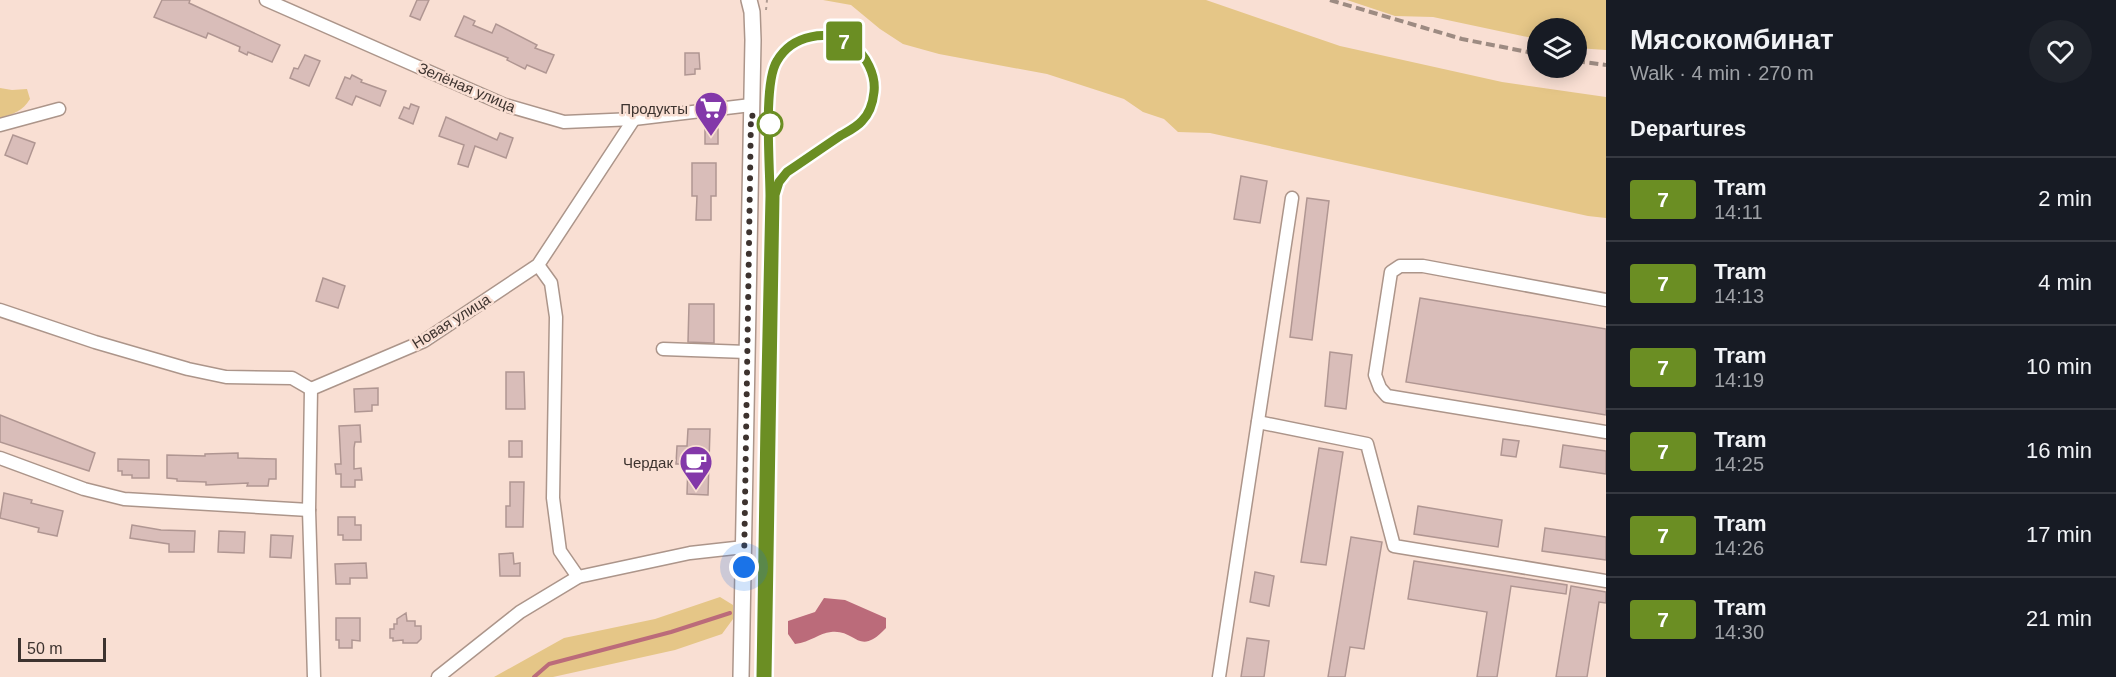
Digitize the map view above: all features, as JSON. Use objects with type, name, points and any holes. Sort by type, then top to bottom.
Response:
[{"type":"main road","points":[[741,677],[753,40],[749,0]]},
{"type":"street","name":"Зелёная улица","points":[[266,0],[505,105],[564,122],[634,119],[751,105]]},
{"type":"street","points":[[0,125],[58,109]]},
{"type":"street","name":"Новая улица","points":[[311,389],[424,341],[537,265],[634,119]]},
{"type":"street","points":[[1219,677],[1293,198]]},
{"type":"street","points":[[537,265],[551,283],[556,317],[553,498],[560,551],[578,577]]},
{"type":"street","points":[[1606,300],[1423,266],[1400,266],[1391,272],[1375,375],[1380,388],[1387,396],[1606,432]]},
{"type":"street","points":[[0,310],[95,342],[188,369],[226,377],[292,378],[311,389],[309,510],[314,677]]},
{"type":"street","points":[[663,349],[747,352]]},
{"type":"street","points":[[1258,422],[1367,444],[1394,546],[1606,581]]},
{"type":"street","points":[[0,458],[84,489],[124,499],[309,510]]},
{"type":"street","points":[[438,677],[520,612],[578,577],[690,553],[744,547]]},
{"type":"shaded area","points":[[823,0],[1206,0],[1340,46],[1502,82],[1606,97],[1606,218],[1588,216],[1210,133],[1178,132],[1164,119],[1143,112],[1124,99],[1047,74],[939,54],[903,44],[880,29],[851,5]]},
{"type":"shaded area","points":[[1347,0],[1606,0],[1606,50],[1587,49],[1587,18],[1527,18],[1527,37],[1433,17],[1395,16]]},
{"type":"shaded area","points":[[0,88],[27,89],[30,99],[21,109],[0,118]]},
{"type":"shaded area","points":[[720,597],[733,605],[733,619],[722,634],[675,650],[553,677],[494,677],[564,638],[655,619]]},
{"type":"shaded area","points":[[824,598],[845,600],[886,618],[886,628],[869,641],[863,642],[847,634],[831,632],[795,644],[788,634],[788,621],[815,612]]},
{"type":"building","points":[[162,0],[190,0],[189,3],[280,45],[272,62],[248,52],[247,55],[239,51],[240,47],[208,33],[206,38],[154,17]]},
{"type":"building","points":[[417,0],[429,0],[420,20],[410,16]]},
{"type":"building","points":[[464,16],[475,21],[473,25],[492,33],[496,24],[537,45],[535,48],[554,55],[546,73],[527,65],[525,69],[507,60],[508,58],[455,36]]},
{"type":"building","points":[[685,53],[699,53],[700,69],[695,69],[695,74],[685,75]]},
{"type":"building","points":[[305,55],[320,61],[309,86],[290,78],[294,68],[298,69]]},
{"type":"building","points":[[352,75],[362,80],[361,82],[386,91],[380,106],[356,96],[352,105],[336,98],[345,77],[350,79]]},
{"type":"building","points":[[411,104],[419,107],[413,124],[399,118],[404,107],[409,109]]},
{"type":"building","points":[[446,117],[497,140],[500,133],[513,138],[506,158],[475,146],[468,167],[458,164],[464,145],[439,136]]},
{"type":"building","name":"Продукты","points":[[705,129],[718,129],[718,144],[705,144]]},
{"type":"building","points":[[13,135],[35,143],[27,164],[5,155]]},
{"type":"building","points":[[692,163],[716,163],[716,196],[711,196],[711,220],[696,220],[697,196],[692,196]]},
{"type":"building","points":[[1241,176],[1267,181],[1260,223],[1234,219]]},
{"type":"building","points":[[1307,198],[1329,201],[1312,340],[1290,337]]},
{"type":"building","points":[[323,278],[345,286],[338,308],[316,301]]},
{"type":"building","points":[[1420,298],[1606,329],[1606,415],[1406,382]]},
{"type":"building","points":[[689,304],[714,304],[714,343],[688,342]]},
{"type":"building","points":[[1330,352],[1352,355],[1346,409],[1325,406]]},
{"type":"building","points":[[506,372],[524,372],[525,409],[506,409]]},
{"type":"building","points":[[378,388],[378,405],[372,405],[372,411],[355,412],[354,389]]},
{"type":"building","points":[[0,415],[95,453],[89,471],[0,442]]},
{"type":"building","points":[[360,425],[361,442],[355,442],[354,469],[361,468],[362,480],[355,480],[355,487],[341,487],[341,474],[336,474],[335,464],[341,464],[339,426]]},
{"type":"building","points":[[688,429],[710,429],[708,495],[687,494],[688,464],[676,464],[677,446],[687,446]]},
{"type":"building","points":[[1503,439],[1519,441],[1516,457],[1501,455]]},
{"type":"building","points":[[509,441],[522,441],[522,457],[509,457]]},
{"type":"building","points":[[1563,445],[1606,451],[1606,474],[1560,467]]},
{"type":"building","points":[[1319,448],[1343,452],[1326,565],[1301,562]]},
{"type":"building","points":[[238,453],[238,458],[276,459],[276,479],[269,479],[268,486],[247,486],[248,483],[206,485],[206,482],[177,481],[177,479],[167,478],[167,455],[205,456],[205,454]]},
{"type":"building","points":[[118,459],[149,460],[149,478],[132,478],[132,475],[122,475],[122,471],[118,471]]},
{"type":"building","points":[[510,482],[524,482],[523,527],[506,527],[506,506],[510,506]]},
{"type":"building","points":[[4,493],[63,511],[57,536],[38,532],[39,528],[0,518]]},
{"type":"building","points":[[1418,506],[1502,520],[1498,547],[1414,534]]},
{"type":"building","points":[[338,517],[355,517],[355,525],[361,525],[361,540],[343,540],[343,535],[338,535]]},
{"type":"building","points":[[132,525],[161,530],[195,531],[194,552],[169,552],[169,544],[130,538]]},
{"type":"building","points":[[1545,528],[1606,537],[1606,560],[1542,551]]},
{"type":"building","points":[[219,531],[245,532],[244,553],[218,552]]},
{"type":"building","points":[[271,535],[293,536],[291,558],[270,557]]},
{"type":"building","points":[[1351,537],[1382,542],[1364,649],[1350,647],[1345,677],[1328,677]]},
{"type":"building","points":[[513,553],[514,564],[520,563],[520,576],[500,576],[499,554]]},
{"type":"building","points":[[1414,561],[1567,585],[1566,594],[1511,586],[1497,677],[1477,677],[1487,612],[1408,599]]},
{"type":"building","points":[[366,563],[367,578],[350,578],[350,584],[336,584],[335,564]]},
{"type":"building","points":[[1255,572],[1274,576],[1269,606],[1250,602]]},
{"type":"building","points":[[1571,586],[1606,592],[1606,603],[1599,602],[1587,677],[1556,677]]},
{"type":"building","points":[[406,613],[407,621],[415,621],[415,626],[421,626],[421,639],[417,643],[403,643],[403,640],[393,641],[393,638],[390,638],[390,629],[394,629],[397,619]]},
{"type":"building","points":[[336,618],[360,618],[360,641],[352,640],[352,648],[339,648],[339,640],[336,640]]},
{"type":"building","points":[[1247,638],[1269,641],[1264,677],[1241,677]]},
{"type":"waterway","points":[[534,677],[549,664],[671,632],[730,613]]},
{"type":"tram line","name":"7","points":[[761,677],[770,80],[776,61],[788,48],[802,39],[819,35],[837,37],[852,45],[865,57],[872,73],[874,90],[871,107],[862,122],[787,172],[779,182],[775,195],[767,677]]},
{"type":"tram line","points":[[761,677],[769,218],[769,83],[780,57],[795,43],[813,37],[832,37],[849,43],[863,55],[872,71],[874,92],[869,111],[860,123],[787,172],[779,182],[775,195],[767,677]]},
{"type":"railway","points":[[1330,0],[1462,39],[1527,52]]},
{"type":"railway","points":[[1587,62],[1606,65]]},
{"type":"place","name":"Продукты","points":[[711,137]]},
{"type":"place","name":"Чердак","points":[[696,491]]},
{"type":"route","points":[[744,567],[751,115],[770,124]]}]
